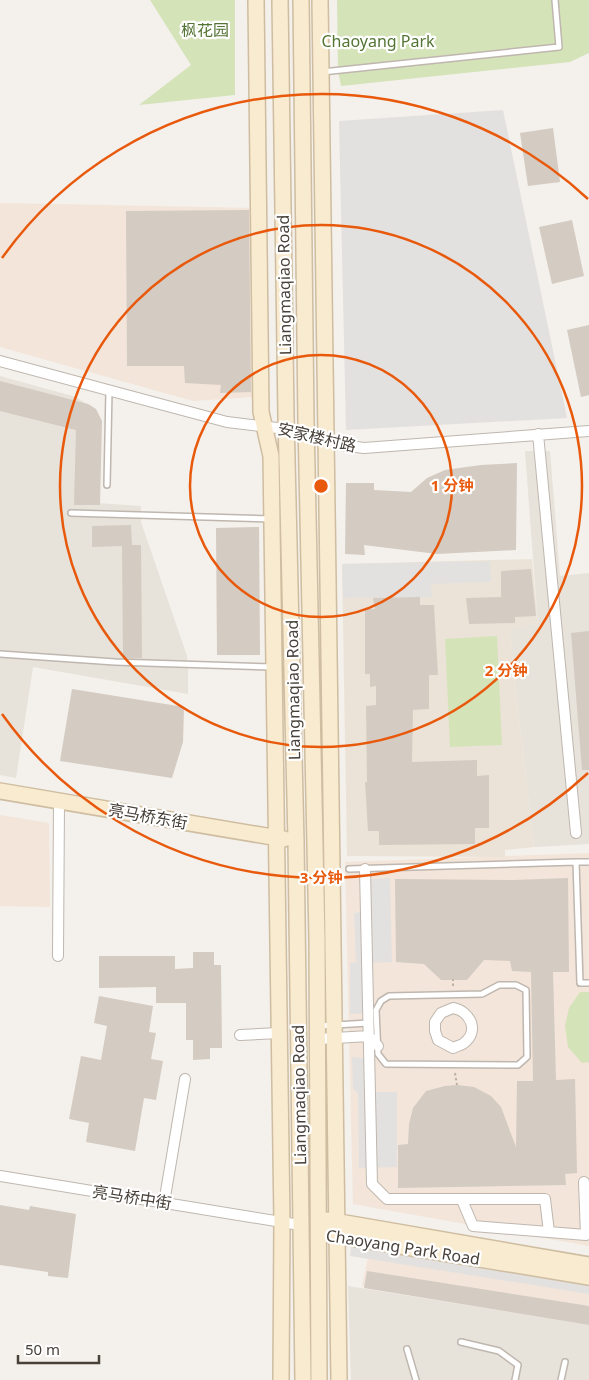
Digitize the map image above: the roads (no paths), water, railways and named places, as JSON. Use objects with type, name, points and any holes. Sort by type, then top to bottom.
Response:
[{"type":"main road","points":[[256,0],[261,412],[271,456],[282,1222],[280,1380]]},
{"type":"main road","name":"Liangmaqiao Road","points":[[280,0],[286,429],[296,841],[303,1380]]},
{"type":"main road","name":"Liangmaqiao Road","points":[[301,0],[306,434],[318,1032],[317,1225],[319,1380]]},
{"type":"main road","points":[[320,0],[339,1380]]},
{"type":"main road","points":[[303,201],[322,141]]},
{"type":"main road","name":"亮马桥东街","points":[[0,791],[296,841]]},
{"type":"main road","name":"Chaoyang Park Road","points":[[300,1224],[317,1225],[589,1277]]},
{"type":"main road","name":"Chaoyang Park Road","points":[[337,1229],[473,1246],[589,1266]]},
{"type":"street","name":"安家楼村路","points":[[0,361],[227,422],[286,429],[326,442],[364,448],[589,431]]},
{"type":"street","points":[[538,434],[576,834]]},
{"type":"street","points":[[58,956],[59,801]]},
{"type":"street","points":[[365,869],[372,1020],[369,1036],[372,1184],[387,1199],[545,1199],[549,1232]]},
{"type":"street","points":[[318,1032],[334,1031],[369,1036],[378,1046]]},
{"type":"street","points":[[240,1035],[279,1033]]},
{"type":"street","points":[[164,1203],[185,1079]]},
{"type":"street","name":"亮马桥中街","points":[[0,1176],[300,1224]]},
{"type":"street","points":[[473,1226],[587,1235],[584,1182]]},
{"type":"street","points":[[462,1200],[473,1226],[473,1246]]},
{"type":"lane","points":[[322,72],[559,47],[554,0]]},
{"type":"lane","points":[[107,485],[110,391]]},
{"type":"lane","points":[[71,513],[272,519]]},
{"type":"lane","points":[[0,654],[115,662],[274,667]]},
{"type":"lane","points":[[576,862],[580,983],[589,983]]},
{"type":"lane","points":[[349,869],[589,862]]},
{"type":"lane","points":[[499,985],[516,985],[526,990],[527,1057],[518,1064],[386,1064],[378,1054],[372,1020],[381,1001],[389,996],[482,994],[499,985]]},
{"type":"lane","points":[[334,1031],[372,1020]]},
{"type":"lane","points":[[461,1342],[499,1351],[518,1365],[515,1380]]},
{"type":"lane","points":[[407,1348],[416,1380]]},
{"type":"lane","points":[[561,1380],[565,1362]]},
{"type":"park label","name":"枫花园","points":[[205,30]]},
{"type":"park label","name":"Chaoyang Park","points":[[378,41]]}]
